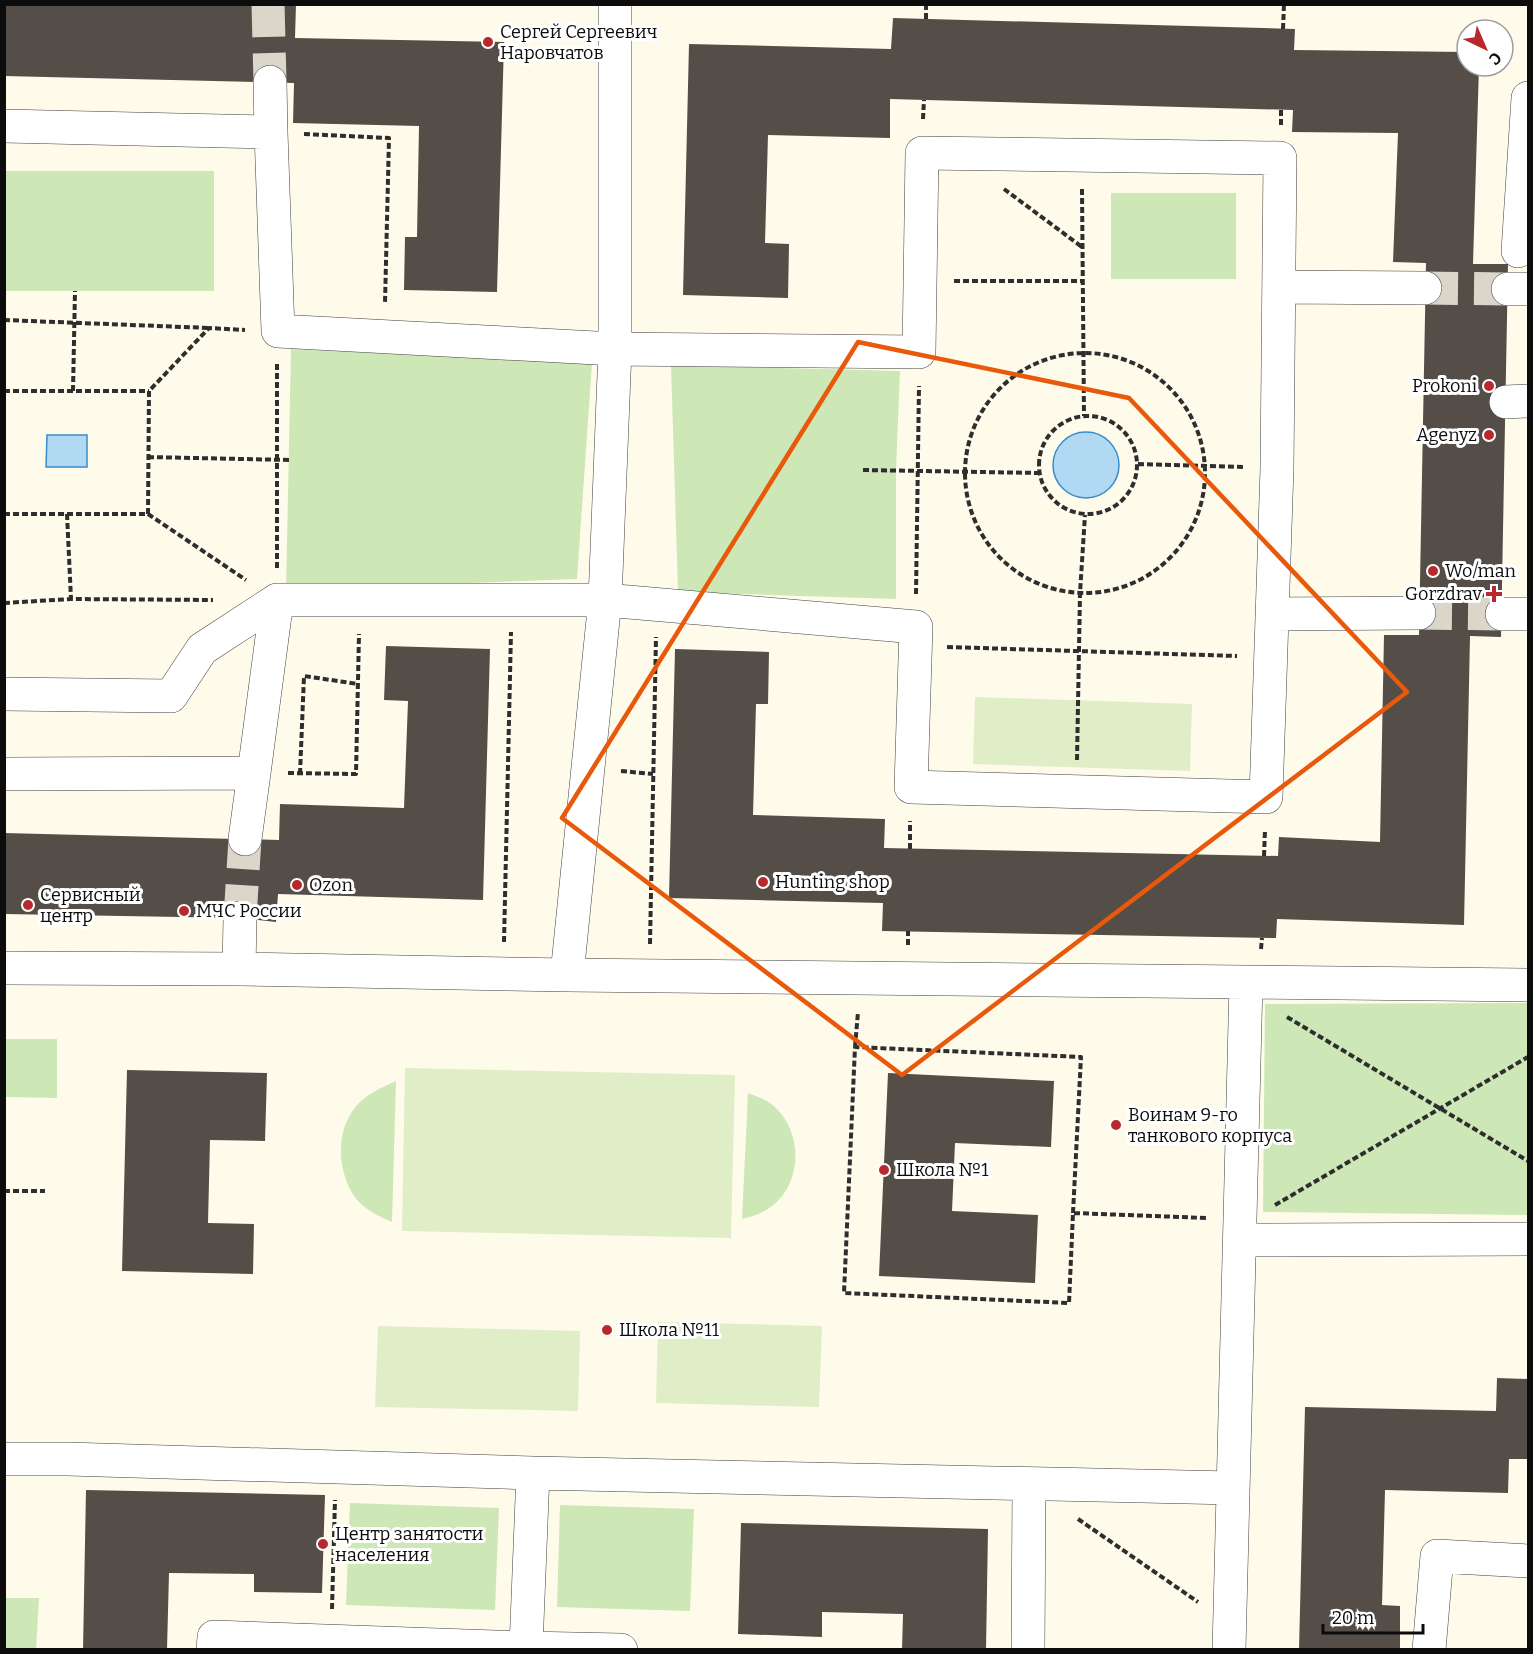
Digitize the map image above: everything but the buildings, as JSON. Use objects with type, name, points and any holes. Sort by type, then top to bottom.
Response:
[{"type":"lane","points":[[567,975],[605,600],[615,349],[615,4]]},
{"type":"lane","points":[[4,694],[171,696],[202,649],[277,600],[605,600],[915,636],[911,787],[1266,796],[1277,468],[1280,158],[922,153],[919,352],[615,349],[278,331],[270,82]]},
{"type":"lane","points":[[1518,251],[1528,98]]},
{"type":"lane","points":[[4,126],[271,132]]},
{"type":"lane","points":[[1279,287],[1425,288]]},
{"type":"lane","points":[[245,839],[277,600]]},
{"type":"lane","points":[[1272,614],[1419,613]]},
{"type":"lane","points":[[4,774],[254,773]]},
{"type":"lane","points":[[239,969],[240,918]]},
{"type":"lane","points":[[4,968],[1528,985]]},
{"type":"lane","points":[[1230,1637],[1246,982]]},
{"type":"lane","points":[[1240,1230],[1528,1239]]},
{"type":"lane","points":[[4,1459],[80,1459],[1029,1485],[1233,1488]]},
{"type":"lane","points":[[526,1648],[533,1473]]},
{"type":"lane","points":[[1028,1650],[1029,1485]]},
{"type":"lane","points":[[1429,1650],[1437,1556],[1528,1562]]},
{"type":"lane","points":[[213,1650],[214,1637],[621,1650]]},
{"type":"path","points":[[926,4],[926,19]]},
{"type":"path","points":[[1283,28],[1284,4]]},
{"type":"path","points":[[271,132],[389,138],[384,337]]},
{"type":"path","points":[[1082,155],[1084,416]]},
{"type":"path","points":[[1001,187],[1082,248]]},
{"type":"path","points":[[920,281],[1083,281]]},
{"type":"path","points":[[73,391],[75,291]]},
{"type":"path","points":[[4,320],[278,331],[277,600]]},
{"type":"path","points":[[148,514],[149,391],[209,328]]},
{"type":"path","points":[[1083,351],[1120,356],[1153,372],[1180,397],[1199,429],[1207,465],[1202,504],[1187,539],[1160,568],[1127,586],[1088,594],[1050,589],[1015,572],[988,545],[970,510],[964,472],[970,435],[987,402],[1013,375],[1047,358],[1083,351]]},
{"type":"path","points":[[919,352],[915,636],[1079,651],[1270,657]]},
{"type":"path","points":[[4,391],[149,391]]},
{"type":"path","points":[[1084,416],[1103,418],[1121,428],[1133,444],[1138,464],[1135,480],[1128,495],[1116,506],[1101,513],[1084,514],[1069,511],[1055,502],[1045,489],[1040,473],[1039,457],[1045,442],[1055,429],[1068,420],[1084,416]]},
{"type":"path","points":[[148,456],[289,460]]},
{"type":"path","points":[[1138,464],[1277,468]]},
{"type":"path","points":[[863,470],[1040,473]]},
{"type":"path","points":[[4,514],[148,514],[277,600]]},
{"type":"path","points":[[68,514],[71,599]]},
{"type":"path","points":[[1077,791],[1080,593],[1084,514]]},
{"type":"path","points":[[4,603],[71,599],[219,600]]},
{"type":"path","points":[[254,773],[356,774],[360,600]]},
{"type":"path","points":[[504,974],[512,601]]},
{"type":"path","points":[[649,976],[657,605]]},
{"type":"path","points":[[300,774],[304,676],[358,684]]},
{"type":"path","points":[[855,1047],[1081,1057],[1069,1303],[844,1293],[855,1047],[858,1010]]},
{"type":"path","points":[[1285,1015],[1528,1161]]},
{"type":"path","points":[[1273,1206],[1528,1057]]},
{"type":"path","points":[[4,1191],[45,1191]]},
{"type":"path","points":[[1073,1213],[1240,1230]]},
{"type":"path","points":[[330,1641],[335,1499]]},
{"type":"path","points":[[1077,1518],[1230,1637]]},
{"type":"highlighted area","points":[[858,342],[1129,398],[1407,692],[902,1075],[562,818]]},
{"type":"green space","points":[[5,171],[214,171],[214,291],[5,291]]},
{"type":"green space","points":[[1111,193],[1236,193],[1236,279],[1111,279]]},
{"type":"green space","points":[[291,349],[592,363],[577,579],[286,590]]},
{"type":"green space","points":[[671,365],[900,371],[896,470],[896,599],[678,592]]},
{"type":"green space","points":[[975,697],[1192,704],[1190,771],[973,764]]},
{"type":"green space","points":[[1528,1003],[1528,1215],[1263,1212],[1265,1004]]},
{"type":"green space","points":[[5,1039],[57,1039],[57,1098],[5,1097]]},
{"type":"green space","points":[[405,1068],[735,1075],[731,1238],[402,1231]]},
{"type":"green space","points":[[396,1081],[392,1222],[376,1215],[354,1196],[344,1174],[341,1150],[345,1126],[357,1105],[370,1094]]},
{"type":"green space","points":[[748,1093],[770,1103],[785,1119],[795,1144],[795,1158],[794,1172],[782,1196],[765,1211],[742,1219]]},
{"type":"green space","points":[[658,1322],[822,1326],[819,1407],[656,1403]]},
{"type":"green space","points":[[378,1326],[580,1331],[578,1411],[375,1407]]},
{"type":"green space","points":[[350,1503],[499,1508],[495,1610],[346,1605]]},
{"type":"green space","points":[[560,1505],[694,1509],[690,1611],[557,1607]]},
{"type":"green space","points":[[5,1598],[39,1598],[36,1649],[5,1649]]},
{"type":"water","points":[[1086,432],[1099,434],[1114,447],[1119,465],[1117,478],[1104,493],[1086,498],[1073,496],[1058,483],[1053,465],[1055,452],[1068,437]]},
{"type":"water","points":[[47,435],[87,435],[87,467],[46,467]]},
{"type":"tunnel","points":[[268,4],[270,82]]},
{"type":"tunnel","points":[[1425,288],[1508,289]]},
{"type":"tunnel","points":[[1419,613],[1502,614]]},
{"type":"tunnel","points":[[240,918],[245,839]]},
{"type":"place","name":"Сергей Сергеевич Наровчатов","points":[[488,42]]},
{"type":"place","name":"Prokoni","points":[[1489,386]]},
{"type":"place","name":"Agenyz","points":[[1489,435]]},
{"type":"place","name":"Wo/man","points":[[1433,571]]},
{"type":"place","name":"Gorzdrav","points":[[1494,594]]},
{"type":"place","name":"Hunting shop","points":[[763,882]]},
{"type":"place","name":"Ozon","points":[[297,885]]},
{"type":"place","name":"Сервисный центр","points":[[28,905]]},
{"type":"place","name":"МЧС России","points":[[184,911]]},
{"type":"place","name":"Воинам 9-го танкового корпуса","points":[[1116,1125]]},
{"type":"place","name":"Школа №1","points":[[884,1170]]},
{"type":"place","name":"Школа №11","points":[[607,1330]]},
{"type":"place","name":"Центр занятости населения","points":[[323,1544]]}]
